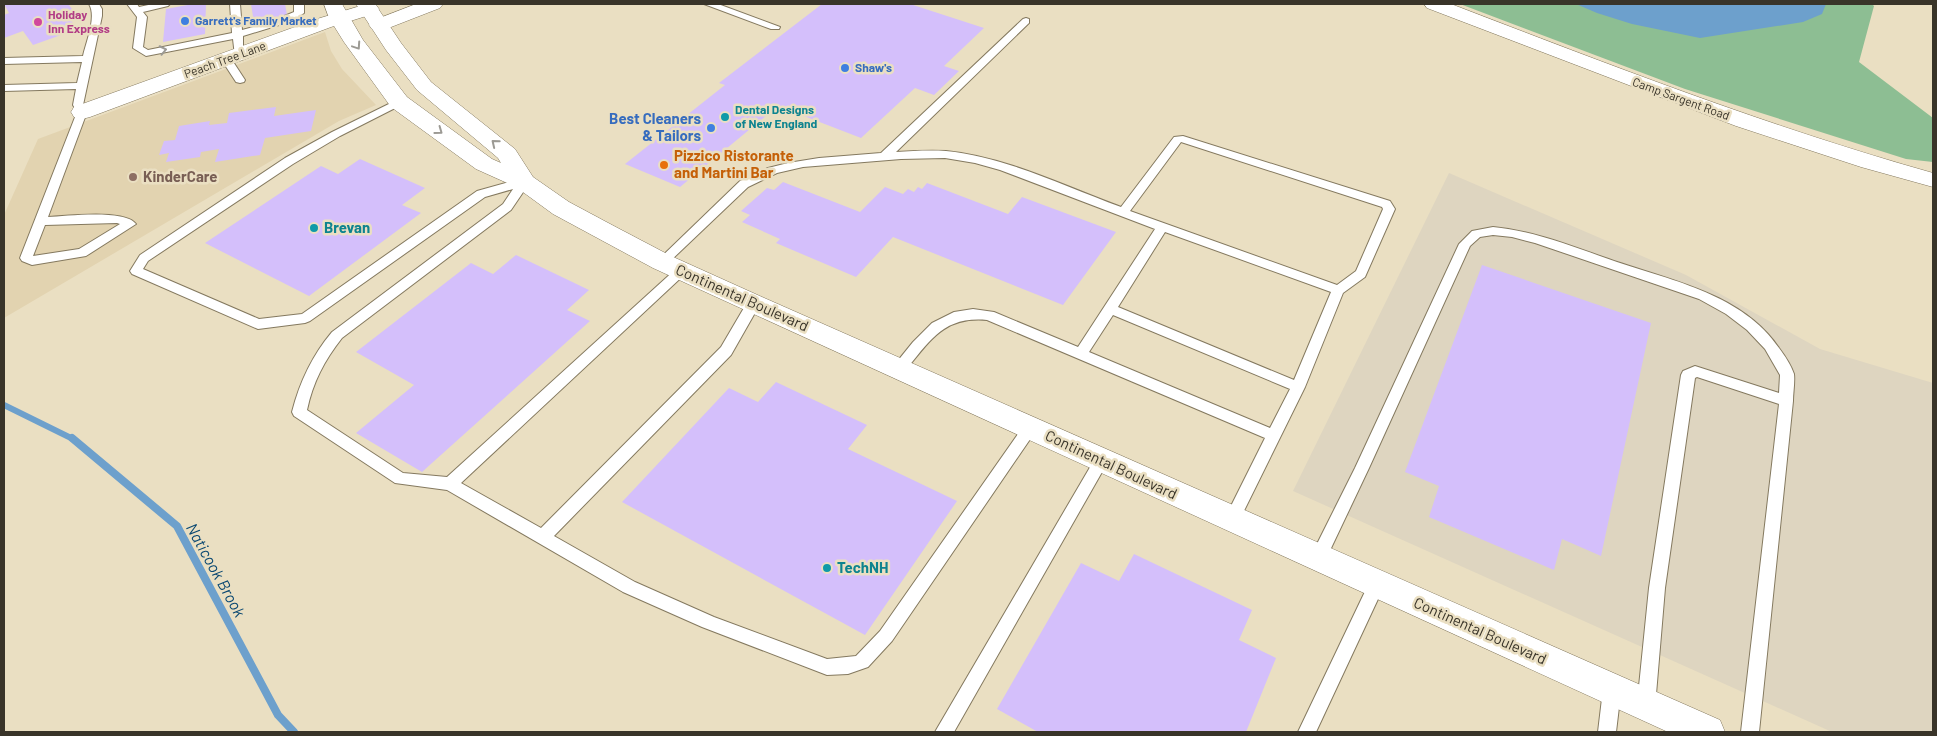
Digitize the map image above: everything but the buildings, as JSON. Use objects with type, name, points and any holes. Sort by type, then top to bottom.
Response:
[{"type":"main road","name":"Peach Tree Lane","points":[[82,112],[234,49],[336,11],[372,13],[433,4]]},
{"type":"main road","name":"Camp Sargent Road","points":[[1434,4],[1671,96],[1754,126],[1838,153],[1933,180]]},
{"type":"main road","name":"Continental Boulevard","points":[[336,11],[367,61],[399,102],[484,164],[524,182],[561,208],[672,267],[1707,732]]},
{"type":"main road","name":"Continental Boulevard","points":[[372,13],[393,46],[424,86],[507,154],[524,182]]},
{"type":"lane","points":[[41,221],[119,219],[130,224],[82,253],[32,261],[26,258],[82,112],[78,105],[97,16],[97,9],[94,4]]},
{"type":"lane","points":[[134,7],[165,4]]},
{"type":"lane","points":[[235,4],[234,49],[240,80]]},
{"type":"lane","points":[[134,7],[142,17],[138,48],[146,52],[234,49],[294,17],[299,13],[299,4]]},
{"type":"lane","points":[[709,4],[775,26]]},
{"type":"lane","points":[[885,156],[1026,21]]},
{"type":"lane","points":[[4,61],[88,59]]},
{"type":"lane","points":[[4,88],[82,86]]},
{"type":"lane","points":[[399,102],[336,134],[289,161],[144,258],[136,271],[258,324],[306,318],[481,194],[524,182]]},
{"type":"lane","points":[[1123,212],[1178,139],[1386,204],[1389,209],[1361,274],[1338,290],[1298,387],[1232,520]]},
{"type":"lane","points":[[450,484],[672,267],[744,184],[774,169],[814,162],[935,154],[990,163],[1338,290]]},
{"type":"lane","points":[[524,182],[507,207],[337,335],[319,357],[304,390],[299,412],[400,479],[450,484],[629,587],[708,622],[827,667],[848,667],[868,658],[886,636],[1030,428]]},
{"type":"lane","points":[[1081,354],[1162,227]]},
{"type":"lane","points":[[1318,558],[1362,468],[1465,244],[1476,234],[1493,230],[1538,239],[1704,296],[1731,311],[1752,327],[1770,346],[1781,361],[1787,374],[1786,401],[1750,732]]},
{"type":"lane","points":[[543,536],[726,351],[753,304]]},
{"type":"lane","points":[[1111,309],[1298,387]]},
{"type":"lane","points":[[899,368],[938,325],[949,318],[976,313],[989,316],[1274,436]]},
{"type":"lane","points":[[1646,706],[1657,588],[1688,375],[1695,371],[1704,373],[1786,401]]},
{"type":"lane","points":[[944,732],[1102,461]]},
{"type":"lane","points":[[1307,732],[1377,584]]},
{"type":"lane","points":[[1606,732],[1612,690]]},
{"type":"shaded area","name":"KinderCare","points":[[325,32],[331,51],[342,69],[376,105],[339,121],[4,318],[4,215],[38,139]]},
{"type":"shaded area","points":[[1449,173],[1686,275],[1820,349],[1933,383],[1933,732],[1832,732],[1293,491]]},
{"type":"green space","points":[[1460,4],[1872,4],[1874,6],[1859,62],[1933,118],[1933,162],[1906,159],[1685,89]]},
{"type":"water","points":[[1576,4],[1826,4],[1822,14],[1803,22],[1700,38],[1632,24]]},
{"type":"waterway","name":"Naticook Brook","points":[[4,405],[73,439]]},
{"type":"waterway","name":"Naticook Brook","points":[[72,438],[177,526],[278,715],[294,732]]},
{"type":"place","name":"Garrett's Family Market","points":[[185,21]]},
{"type":"place","name":"Holiday Inn Express","points":[[38,22]]},
{"type":"place","name":"Shaw's","points":[[845,68]]},
{"type":"place","name":"Dental Designs of New England","points":[[725,117]]},
{"type":"place","name":"Best Cleaners & Tailors","points":[[711,128]]},
{"type":"place","name":"Pizzico Ristorante and Martini Bar","points":[[664,165]]},
{"type":"place","name":"KinderCare","points":[[133,177]]},
{"type":"place","name":"Brevan","points":[[314,228]]},
{"type":"place","name":"TechNH","points":[[827,568]]}]
